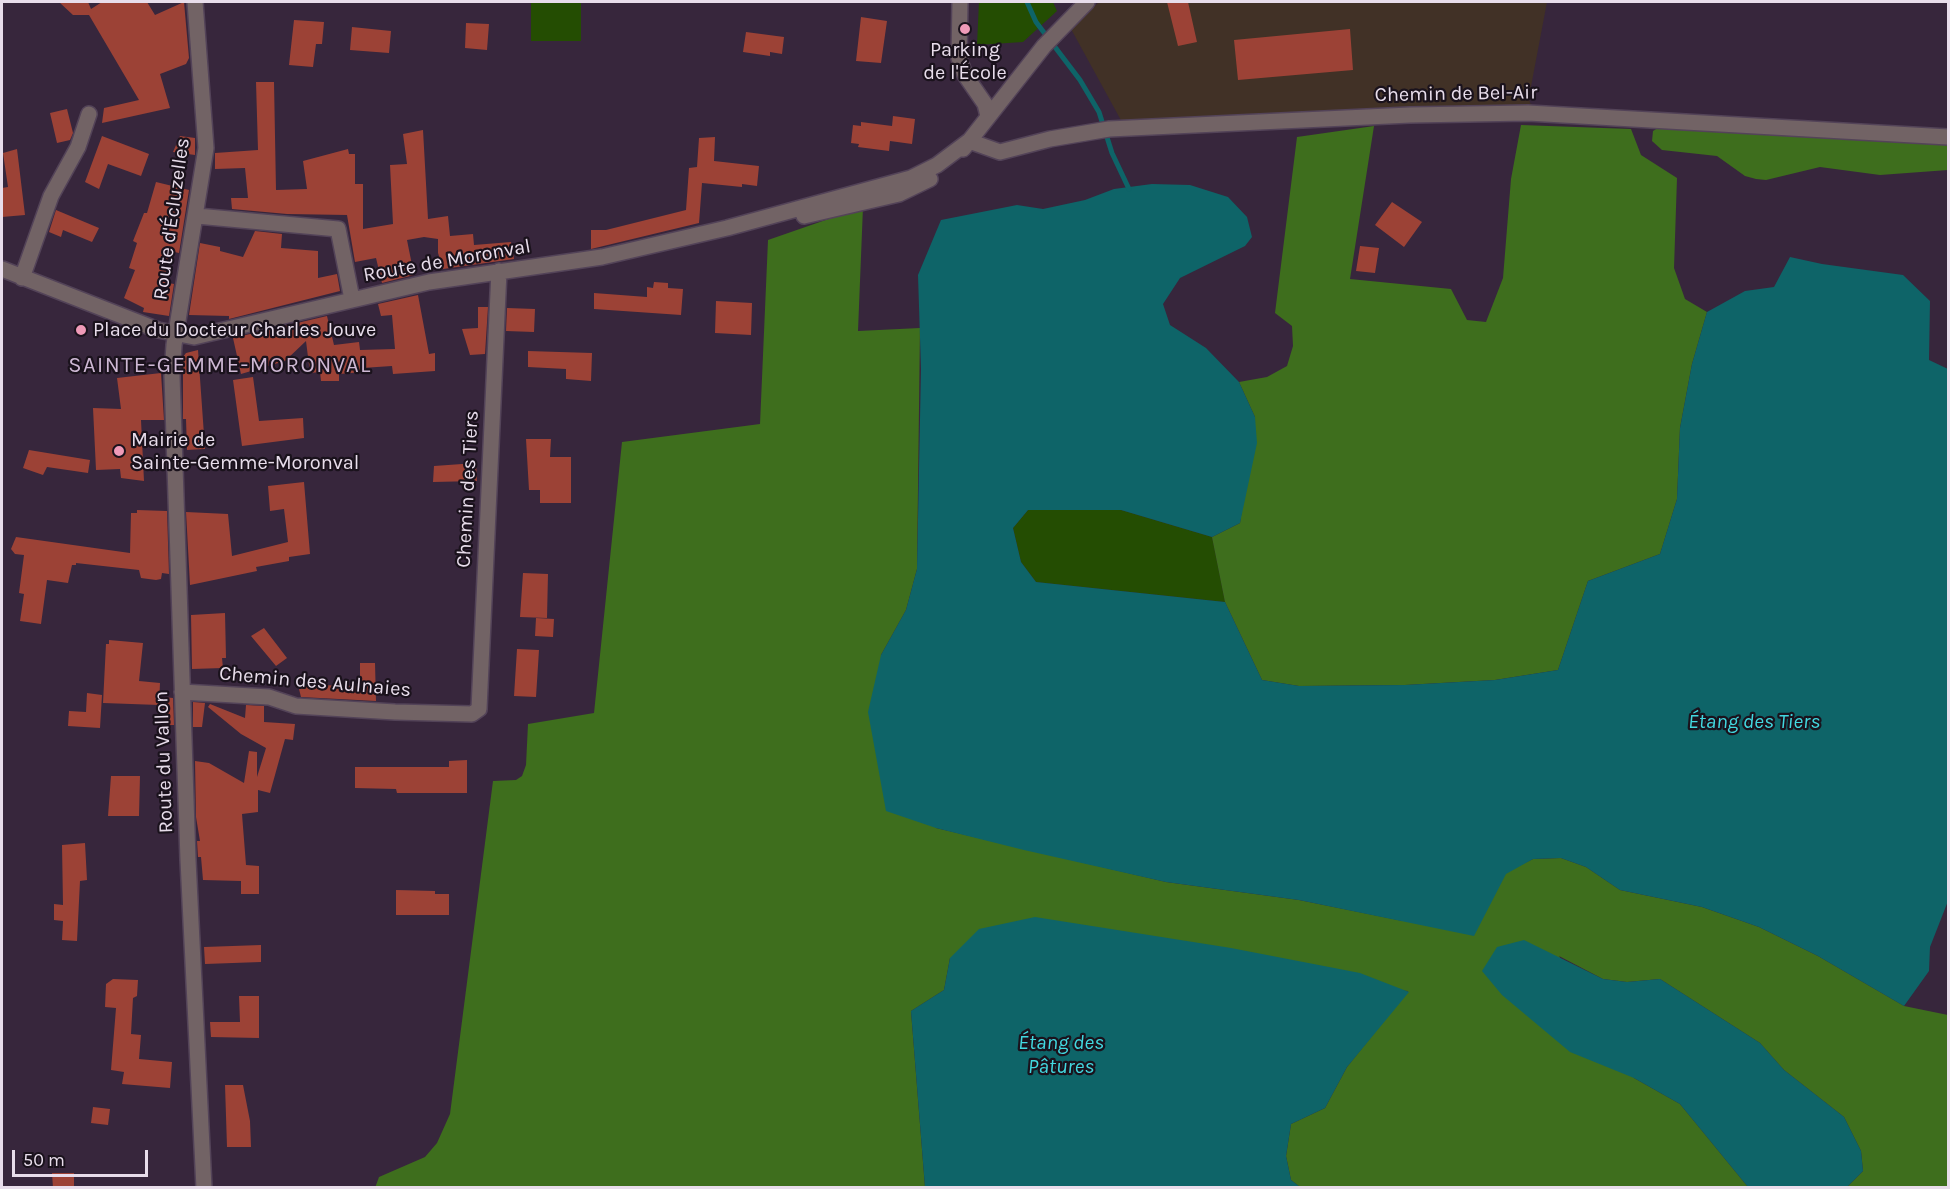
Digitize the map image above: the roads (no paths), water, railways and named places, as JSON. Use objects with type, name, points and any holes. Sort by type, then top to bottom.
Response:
[{"type":"street","name":"Route d'Écluzelles","points":[[176,336],[197,216],[206,138],[195,2]]},
{"type":"street","points":[[960,2],[959,58],[965,75],[985,104],[988,116]]},
{"type":"street","name":"Route de Moronval","points":[[176,336],[194,338],[214,334],[429,282],[602,257],[727,228],[856,205],[909,190],[942,170],[969,141],[1044,46],[1086,2]]},
{"type":"street","name":"Chemin de Bel-Air","points":[[969,141],[1000,152],[1102,130],[1410,115],[1528,113],[1948,136]]},
{"type":"street","points":[[22,278],[51,196],[78,147],[89,114]]},
{"type":"street","points":[[197,216],[338,229],[352,299]]},
{"type":"street","points":[[2,269],[176,336]]},
{"type":"street","name":"Chemin des Tiers","points":[[479,709],[498,271]]},
{"type":"street","name":"Route du Vallon","points":[[176,336],[172,376],[182,692],[204,1188]]},
{"type":"street","name":"Chemin des Aulnaies","points":[[182,692],[269,697],[296,706],[472,714],[479,709]]},
{"type":"water","name":"Étang des Tiers","points":[[1152,184],[1190,185],[1228,197],[1247,217],[1252,237],[1245,246],[1180,278],[1163,304],[1170,325],[1206,348],[1239,382],[1255,417],[1257,443],[1240,523],[1212,537],[1121,510],[1028,510],[1013,528],[1021,562],[1036,582],[1225,602],[1262,680],[1299,686],[1405,685],[1495,680],[1558,670],[1588,581],[1660,554],[1677,499],[1680,428],[1692,364],[1707,312],[1745,291],[1774,287],[1790,257],[1822,264],[1903,275],[1930,301],[1929,360],[1948,369],[1948,901],[1930,947],[1929,971],[1904,1006],[1818,956],[1759,927],[1702,907],[1620,890],[1586,867],[1561,858],[1533,859],[1506,874],[1474,936],[1299,900],[1166,882],[936,828],[886,811],[868,712],[881,655],[906,610],[917,569],[921,369],[918,275],[941,220],[1017,205],[1043,209],[1085,200],[1114,189]]},
{"type":"water","name":"Étang des Pâtures","points":[[1035,917],[1231,948],[1360,973],[1409,992],[1347,1067],[1325,1108],[1291,1124],[1286,1156],[1291,1180],[1300,1187],[925,1187],[911,1011],[944,990],[950,958],[979,929]]},
{"type":"water","points":[[1524,940],[1603,979],[1627,982],[1660,979],[1760,1043],[1784,1070],[1844,1117],[1861,1151],[1863,1171],[1847,1187],[1748,1187],[1680,1104],[1634,1078],[1570,1052],[1502,995],[1482,971],[1497,947]]},
{"type":"waterway","points":[[1027,2],[1036,22],[1080,80],[1099,112],[1112,153],[1129,189]]},
{"type":"place","name":"Parking de l'École","points":[[965,29]]},
{"type":"place","name":"Place du Docteur Charles Jouve","points":[[81,330]]},
{"type":"place","name":"Mairie de Sainte-Gemme-Moronval","points":[[119,451]]},
{"type":"district","name":"SAINTE-GEMME-MORONVAL","points":[[220,366]]}]
